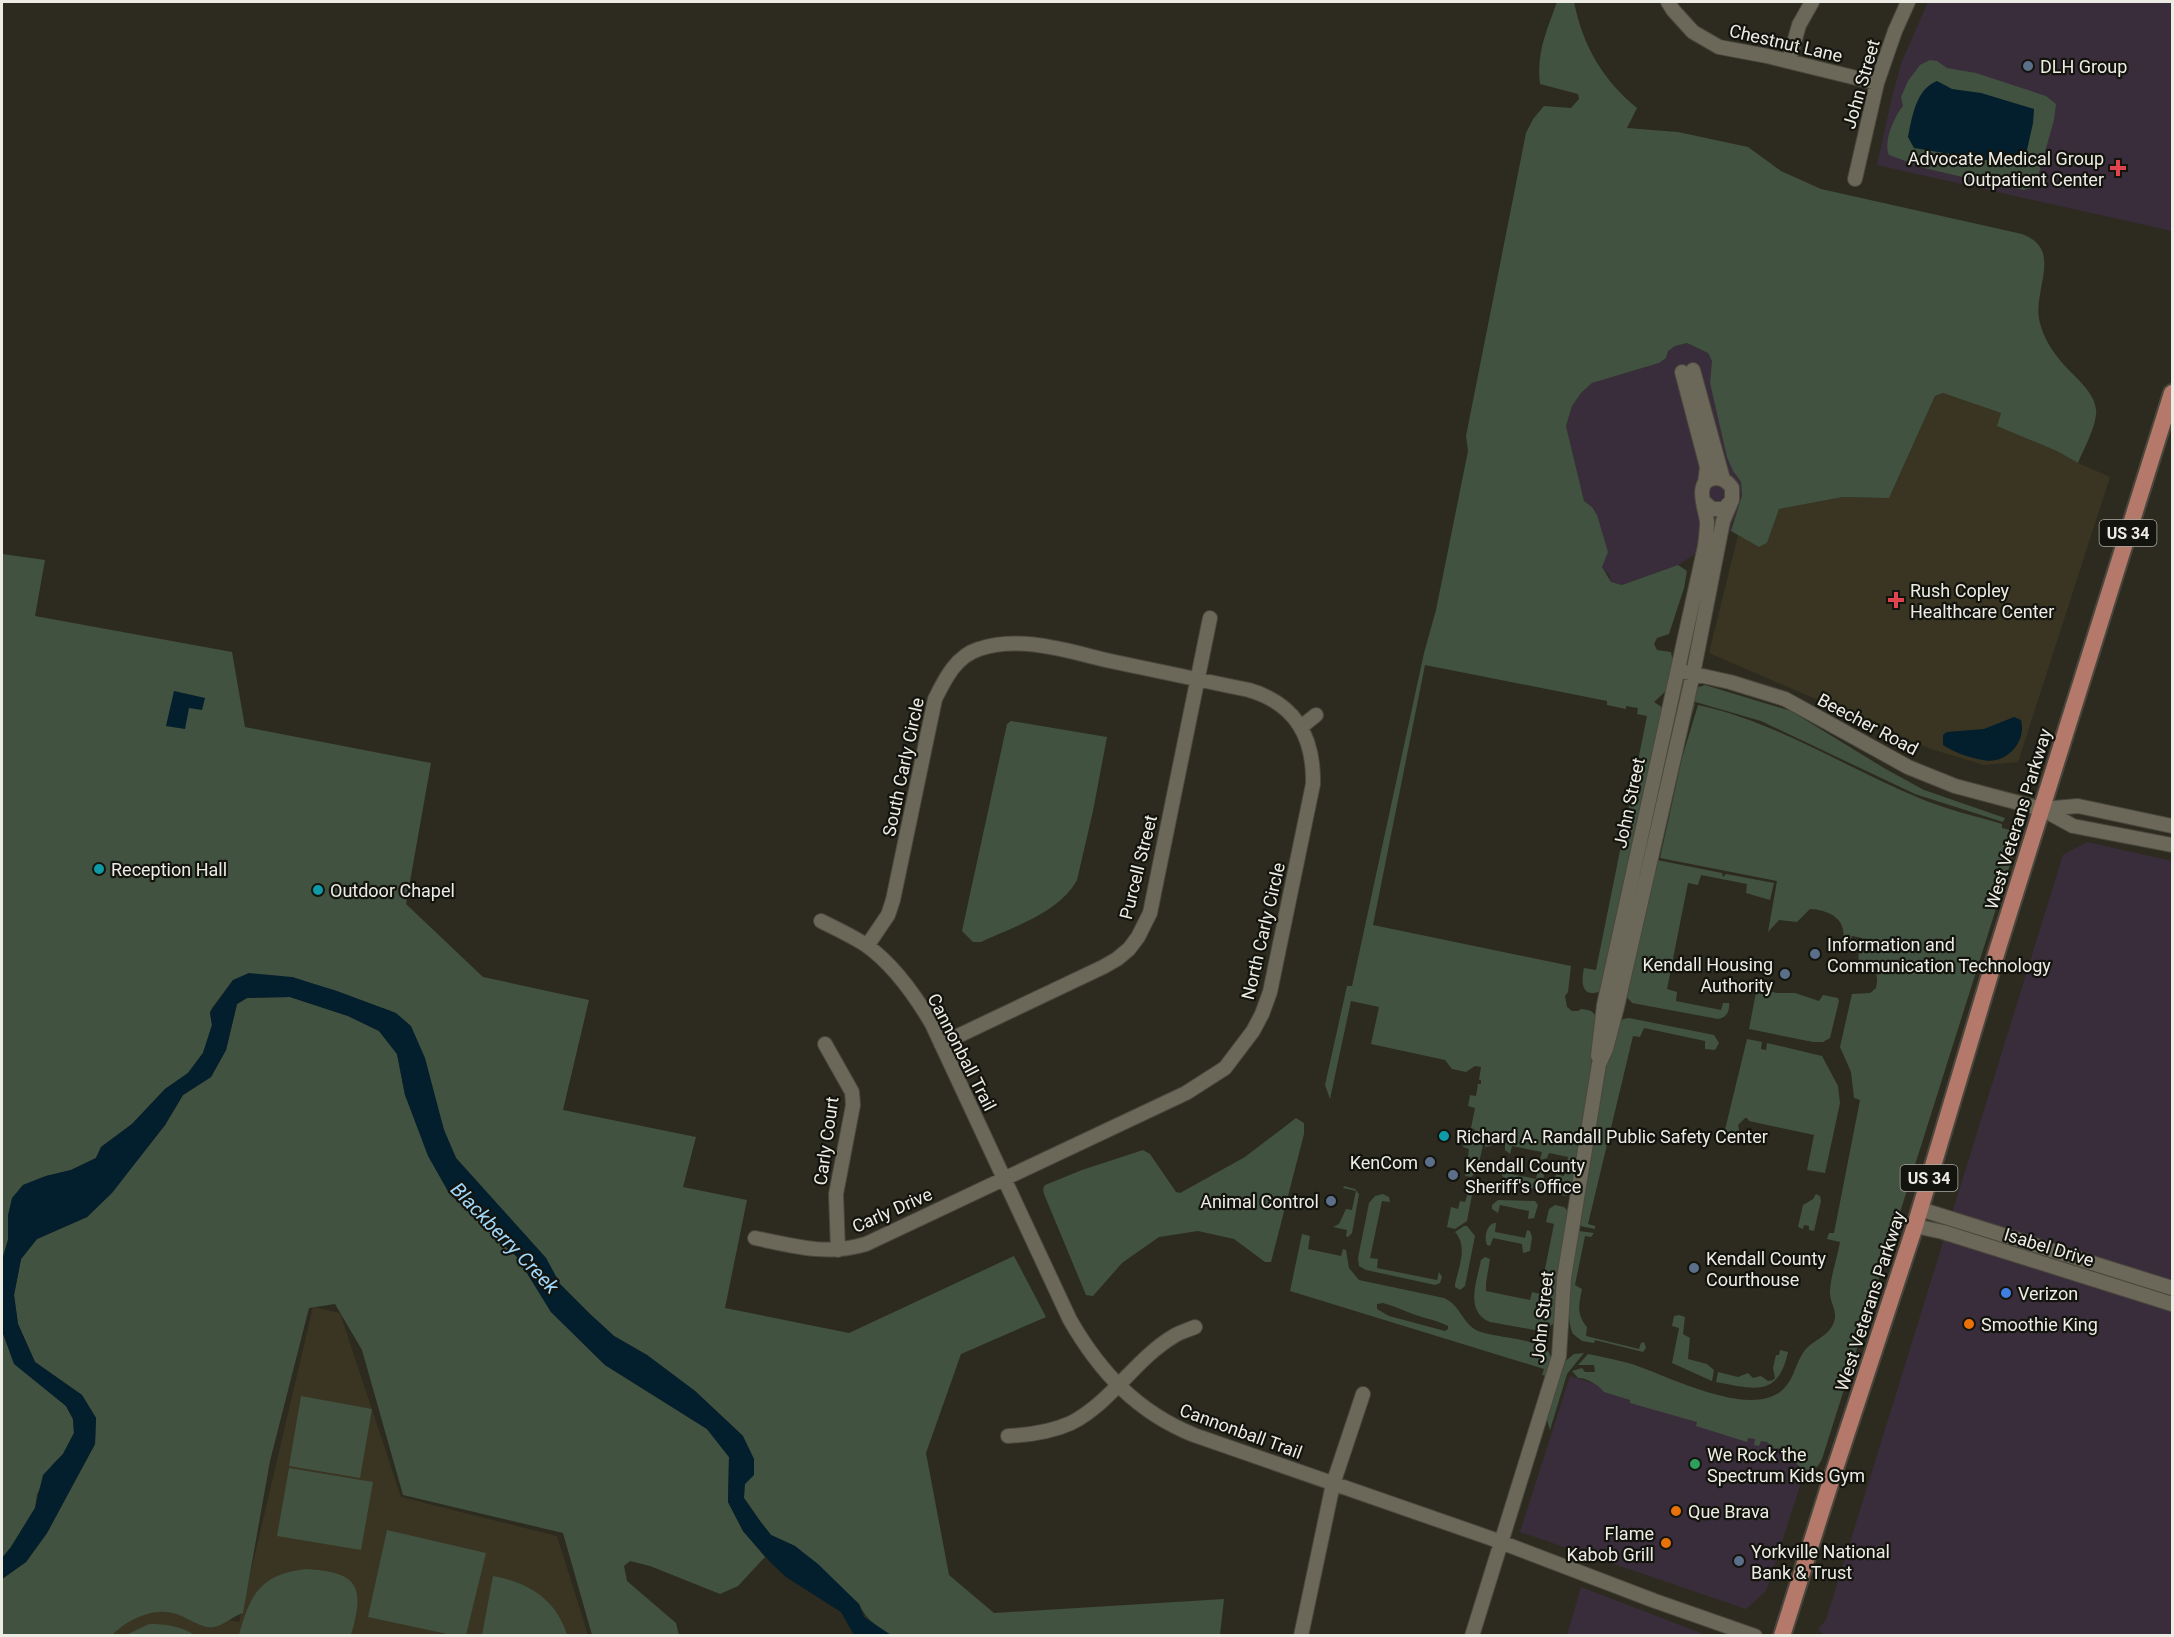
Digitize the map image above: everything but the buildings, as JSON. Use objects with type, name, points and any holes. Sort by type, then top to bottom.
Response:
[{"type":"main road","name":"West Veterans Parkway","points":[[1782,1635],[1915,1226],[1978,1013],[2172,393]]},
{"type":"street","name":"Chestnut Lane","points":[[1668,2],[1683,23],[1706,40],[1735,51],[1789,61],[1877,83]]},
{"type":"street","points":[[1789,61],[1799,25],[1812,2]]},
{"type":"street","name":"John Street","points":[[1855,179],[1877,83],[1908,2]]},
{"type":"street","points":[[1687,371],[1723,479],[1732,488],[1732,500],[1724,508],[1716,510],[1708,507],[1703,501],[1702,489],[1707,467],[1687,371]]},
{"type":"street","points":[[1705,483],[1710,480],[1723,479]]},
{"type":"street","name":"John Street","points":[[1472,1635],[1559,1356],[1564,1278],[1599,1064],[1598,1051],[1604,1005],[1677,671],[1710,553],[1732,500]]},
{"type":"street","name":"John Street","points":[[1599,1064],[1606,1048],[1617,1007],[1693,674],[1710,553],[1703,501]]},
{"type":"street","name":"Purcell Street","points":[[941,1044],[1103,968],[1129,949],[1138,937],[1150,913],[1210,618]]},
{"type":"street","name":"South Carly Circle","points":[[867,946],[888,915],[893,900],[935,699],[951,670],[959,661],[979,649],[994,645],[1034,645],[1198,679]]},
{"type":"street","name":"Beecher Road","points":[[1677,671],[1730,682],[1785,699],[1908,766],[1955,786],[2042,809],[2073,826],[2172,845]]},
{"type":"street","name":"North Carly Circle","points":[[1004,1178],[1186,1093],[1224,1068],[1253,1031],[1270,992],[1313,784],[1311,754],[1301,727],[1288,711],[1261,693],[1198,679]]},
{"type":"street","points":[[1301,727],[1316,715]]},
{"type":"street","name":"Beecher Road","points":[[2042,809],[2078,806],[2172,826]]},
{"type":"street","name":"Cannonball Trail","points":[[821,921],[867,946],[883,960],[918,1000],[941,1044],[1070,1320],[1090,1354],[1118,1386],[1149,1412],[1185,1431],[1755,1635]]},
{"type":"street","name":"Carly Court","points":[[825,1044],[852,1092],[853,1105],[836,1194],[838,1250]]},
{"type":"street","name":"Carly Drive","points":[[755,1238],[813,1250],[838,1250],[866,1244],[1004,1178]]},
{"type":"street","name":"Isabel Drive","points":[[1920,1209],[2172,1288]]},
{"type":"street","name":"Isabel Drive","points":[[1915,1226],[1943,1232],[2172,1304]]},
{"type":"street","points":[[1008,1436],[1035,1434],[1068,1424],[1087,1413],[1161,1345],[1176,1334],[1195,1327]]},
{"type":"street","points":[[1301,1635],[1333,1484],[1363,1394]]},
{"type":"shaded area","points":[[1928,2],[2172,2],[2172,231],[1877,165],[1902,61]]},
{"type":"shaded area","points":[[1687,343],[1708,353],[1712,361],[1710,383],[1733,471],[1741,482],[1740,508],[1731,531],[1678,565],[1622,585],[1611,582],[1609,575],[1602,567],[1603,559],[1592,507],[1584,501],[1566,426],[1572,406],[1592,383],[1659,363],[1675,346]]},
{"type":"shaded area","name":"Rush Copley Healthcare Center","points":[[1943,393],[2001,413],[1998,426],[2058,451],[2110,477],[2018,762],[1984,765],[1931,749],[1709,653],[1738,535],[1759,547],[1767,543],[1779,509],[1843,497],[1889,498],[1935,396]]},
{"type":"shaded area","points":[[2087,842],[2172,861],[2172,1635],[1825,1636],[1818,1629],[1826,1620],[2063,855]]},
{"type":"shaded area","points":[[313,1307],[340,1313],[401,1497],[557,1536],[588,1635],[93,1636],[100,1595],[239,1622]]},
{"type":"shaded area","points":[[1570,1376],[1811,1452],[1766,1591],[1746,1609],[1520,1532]]},
{"type":"shaded area","points":[[1581,1587],[1706,1635],[1567,1635]]},
{"type":"green space","points":[[1557,2],[1574,2],[1583,33],[1596,61],[1614,85],[1637,108],[1627,128],[1678,132],[1748,147],[1781,171],[1821,189],[2022,234],[2035,241],[2042,250],[2044,261],[2038,311],[2041,328],[2056,355],[2089,392],[2096,407],[2095,421],[2078,463],[2057,451],[1997,426],[2001,413],[1943,393],[1935,396],[1889,498],[1843,497],[1779,509],[1767,543],[1759,547],[1731,531],[1742,496],[1741,482],[1727,457],[1710,383],[1712,361],[1708,353],[1687,343],[1675,346],[1659,363],[1592,383],[1572,406],[1566,426],[1584,501],[1597,515],[1608,552],[1602,567],[1611,582],[1622,585],[1678,565],[1687,571],[1669,634],[1657,638],[1654,644],[1657,650],[1671,652],[1673,663],[1667,690],[1654,702],[1663,708],[1601,991],[1589,993],[1586,991],[1583,984],[1583,973],[1584,968],[1596,970],[1647,716],[1637,714],[1638,708],[1626,706],[1626,709],[1607,705],[1607,701],[1425,665],[1373,925],[1571,966],[1568,992],[1565,996],[1567,1007],[1572,1011],[1581,1009],[1592,1012],[1597,1022],[1574,1187],[1573,1192],[1566,1196],[1556,1194],[1553,1187],[1556,1174],[1564,1176],[1568,1157],[1549,1153],[1547,1158],[1540,1160],[1542,1152],[1512,1146],[1510,1154],[1505,1150],[1505,1144],[1494,1142],[1491,1146],[1485,1147],[1474,1129],[1471,1128],[1475,1108],[1468,1106],[1470,1095],[1476,1096],[1478,1084],[1481,1084],[1479,1080],[1481,1067],[1475,1066],[1466,1072],[1452,1069],[1445,1060],[1371,1044],[1379,1007],[1351,1001],[1330,1099],[1325,1085],[1347,986],[1352,986],[1424,653],[1436,610],[1468,451],[1466,436],[1526,133],[1533,119],[1544,106],[1571,108],[1579,99],[1578,94],[1540,84],[1541,52]]},
{"type":"green space","points":[[1930,60],[1937,61],[1947,68],[1976,73],[2046,96],[2056,104],[2054,120],[2035,187],[2024,190],[1997,185],[1924,168],[1889,155],[1888,137],[1896,116],[1903,106],[1901,97],[1908,81],[1920,65]]},
{"type":"green space","points":[[2,554],[45,560],[35,616],[232,652],[245,727],[431,763],[406,904],[483,977],[589,1000],[563,1110],[696,1137],[683,1187],[747,1200],[725,1308],[849,1333],[1014,1256],[1046,1317],[961,1354],[926,1453],[949,1575],[994,1613],[1224,1599],[1220,1635],[891,1636],[881,1629],[869,1619],[859,1604],[795,1546],[771,1535],[760,1521],[744,1498],[743,1436],[695,1391],[647,1355],[614,1336],[590,1314],[560,1284],[546,1258],[456,1158],[444,1130],[434,1096],[391,1011],[292,977],[233,980],[212,1008],[210,1014],[212,1025],[203,1053],[188,1073],[165,1089],[132,1124],[101,1147],[96,1158],[71,1170],[23,1185],[8,1228],[8,1240],[2,1260]]},
{"type":"green space","points":[[1705,685],[1791,711],[1924,790],[2005,818],[2003,822],[1915,794],[1761,721],[1692,701],[1696,688]]},
{"type":"green space","points":[[1691,703],[1695,704],[1681,749],[1657,860],[1722,873],[1723,877],[1726,874],[1774,883],[1770,900],[1746,893],[1747,884],[1701,875],[1698,885],[1688,883],[1667,989],[1677,992],[1676,1001],[1721,1010],[1723,1003],[1729,1003],[1727,1014],[1718,1019],[1632,1003],[1625,995]]},
{"type":"green space","points":[[1698,705],[1755,722],[1919,798],[2002,824],[2002,828],[2014,831],[2016,845],[2013,855],[1822,1459],[1811,1471],[1803,1469],[1781,1448],[1775,1449],[1767,1442],[1761,1441],[1759,1446],[1754,1445],[1755,1439],[1748,1438],[1747,1442],[1696,1426],[1697,1422],[1630,1403],[1630,1400],[1604,1392],[1592,1382],[1578,1378],[1572,1371],[1582,1368],[1585,1372],[1595,1372],[1594,1365],[1578,1365],[1588,1354],[1632,1364],[1707,1392],[1748,1400],[1765,1398],[1785,1388],[1803,1353],[1828,1332],[1835,1318],[1830,1291],[1840,1242],[1827,1239],[1829,1233],[1834,1233],[1860,1100],[1854,1098],[1851,1072],[1840,1047],[1852,994],[1870,993],[1876,988],[1877,975],[1860,963],[1862,938],[1852,936],[1850,941],[1843,940],[1842,926],[1829,913],[1810,909],[1797,922],[1779,920],[1768,932],[1777,881],[1660,858],[1682,758]]},
{"type":"green space","points":[[1011,721],[1107,737],[1077,880],[1059,902],[1034,918],[981,942],[973,942],[962,931],[1007,724]]},
{"type":"green space","points":[[1759,977],[1763,979],[1767,990],[1776,993],[1795,993],[1819,1001],[1823,995],[1838,998],[1830,1038],[1823,1042],[1813,1042],[1749,1029]]},
{"type":"green space","points":[[290,997],[348,1016],[379,1031],[397,1054],[405,1095],[449,1193],[517,1257],[551,1312],[605,1365],[707,1429],[729,1457],[728,1502],[743,1531],[765,1557],[738,1586],[720,1594],[650,1566],[630,1561],[624,1566],[627,1581],[676,1623],[679,1635],[592,1635],[563,1533],[403,1495],[362,1350],[335,1304],[309,1308],[270,1461],[243,1613],[214,1627],[205,1627],[170,1612],[161,1612],[134,1619],[112,1635],[2,1635],[2,1579],[26,1562],[47,1533],[95,1444],[96,1418],[82,1395],[35,1362],[18,1324],[14,1295],[21,1259],[37,1239],[87,1217],[112,1192],[165,1125],[183,1095],[211,1077],[226,1050],[237,1004],[247,998]]},
{"type":"green space","points":[[1629,1018],[1714,1035],[1719,1043],[1715,1050],[1705,1049],[1705,1041],[1644,1028],[1640,1037],[1633,1036],[1588,1224],[1595,1226],[1595,1229],[1580,1226],[1607,1063],[1619,1023]]},
{"type":"green space","points":[[1747,1039],[1762,1042],[1761,1049],[1766,1050],[1767,1043],[1822,1056],[1838,1086],[1840,1103],[1825,1173],[1807,1170],[1814,1135],[1749,1121],[1745,1118],[1738,1125],[1740,1134],[1738,1142],[1722,1142]]},
{"type":"green space","points":[[1296,1118],[1304,1123],[1304,1134],[1271,1262],[1265,1262],[1234,1239],[1198,1231],[1159,1237],[1122,1263],[1093,1296],[1086,1295],[1044,1194],[1045,1185],[1143,1150],[1150,1154],[1176,1192],[1180,1193],[1245,1157]]},
{"type":"green space","points":[[1467,1130],[1473,1131],[1483,1145],[1477,1172],[1471,1177],[1465,1176],[1469,1149],[1463,1147]]},
{"type":"green space","points":[[1503,1164],[1508,1164],[1506,1173],[1536,1179],[1538,1170],[1544,1175],[1542,1187],[1534,1189],[1503,1177],[1500,1170]]},
{"type":"green space","points":[[1344,1186],[1355,1189],[1359,1194],[1352,1233],[1348,1237],[1346,1236],[1347,1230],[1333,1227],[1339,1224],[1346,1209],[1352,1210],[1356,1191],[1343,1188]]},
{"type":"green space","points":[[1469,1190],[1472,1195],[1467,1221],[1455,1229],[1447,1227],[1451,1207],[1458,1209],[1460,1201],[1465,1202]]},
{"type":"green space","points":[[1383,1194],[1389,1197],[1390,1202],[1382,1201],[1370,1258],[1378,1259],[1377,1268],[1437,1280],[1439,1272],[1442,1277],[1440,1283],[1435,1285],[1366,1270],[1359,1266],[1358,1258],[1369,1203],[1375,1196]]},
{"type":"green space","points":[[1816,1194],[1820,1196],[1821,1201],[1814,1231],[1809,1230],[1809,1226],[1804,1225],[1803,1229],[1798,1227],[1803,1205],[1813,1199]]},
{"type":"green space","points":[[1498,1200],[1535,1201],[1538,1205],[1534,1218],[1528,1219],[1529,1211],[1500,1205],[1498,1213],[1492,1209],[1492,1205]]},
{"type":"green space","points":[[1555,1205],[1564,1207],[1568,1211],[1558,1273],[1554,1323],[1540,1331],[1490,1322],[1477,1311],[1475,1303],[1475,1286],[1481,1260],[1485,1257],[1490,1259],[1486,1291],[1530,1300],[1532,1292],[1540,1294],[1554,1224],[1546,1222],[1549,1209]]},
{"type":"green space","points":[[1496,1223],[1495,1232],[1525,1238],[1527,1230],[1530,1231],[1532,1237],[1530,1251],[1523,1253],[1522,1244],[1493,1238],[1490,1246],[1487,1245],[1486,1232]]},
{"type":"green space","points":[[1467,1226],[1475,1236],[1465,1286],[1460,1290],[1455,1287],[1455,1284],[1462,1250],[1455,1232]]},
{"type":"green space","points":[[1579,1231],[1594,1233],[1591,1237],[1585,1236],[1575,1285],[1582,1289],[1579,1309],[1581,1318],[1587,1327],[1586,1336],[1639,1349],[1641,1343],[1644,1342],[1646,1348],[1643,1352],[1595,1340],[1594,1343],[1582,1341],[1573,1334],[1570,1324],[1569,1298]]},
{"type":"green space","points":[[1302,1234],[1310,1236],[1308,1249],[1341,1256],[1343,1249],[1346,1250],[1349,1268],[1359,1280],[1444,1298],[1454,1305],[1467,1323],[1476,1330],[1541,1346],[1548,1351],[1551,1358],[1548,1376],[1542,1375],[1544,1369],[1290,1291]],"holes":[[[1383,1303],[1442,1323],[1448,1326],[1448,1329],[1445,1331],[1389,1316],[1377,1309],[1377,1304]]]},
{"type":"green space","points":[[1674,1316],[1685,1317],[1683,1334],[1690,1338],[1688,1359],[1707,1364],[1714,1370],[1712,1381],[1672,1363],[1679,1328],[1672,1326]]},
{"type":"green space","points":[[2,1331],[15,1364],[66,1406],[73,1419],[74,1433],[63,1454],[53,1464],[37,1494],[35,1508],[2,1558]]},
{"type":"green space","points":[[1780,1350],[1788,1352],[1784,1367],[1771,1384],[1753,1388],[1716,1382],[1718,1372],[1738,1377],[1748,1373],[1753,1378],[1761,1376],[1768,1381],[1773,1380],[1776,1355],[1779,1355]]},
{"type":"green space","points":[[1584,1353],[1567,1374],[1550,1430],[1547,1420],[1564,1362],[1574,1354]]},
{"type":"green space","points":[[301,1396],[372,1409],[360,1478],[289,1466]]},
{"type":"green space","points":[[289,1468],[373,1482],[361,1550],[277,1536]]},
{"type":"green space","points":[[387,1530],[486,1553],[466,1635],[452,1635],[368,1617]]},
{"type":"green space","points":[[306,1569],[337,1574],[354,1585],[357,1605],[351,1635],[239,1635],[248,1608],[260,1588],[279,1576]]},
{"type":"green space","points":[[493,1576],[518,1583],[539,1595],[556,1612],[567,1635],[482,1635]]},
{"type":"green space","points":[[149,1624],[173,1626],[195,1635],[126,1635]]},
{"type":"water","points":[[1937,81],[1952,89],[1981,93],[2034,109],[2025,159],[2016,165],[1914,148],[1908,137],[1916,104],[1924,90]]},
{"type":"water","points":[[174,691],[205,698],[202,710],[189,708],[185,729],[166,726]]},
{"type":"water","points":[[2014,717],[2021,720],[2021,736],[2013,750],[1999,759],[1991,761],[1973,758],[1943,745],[1943,735],[1947,732],[1984,729]]},
{"type":"water","name":"Blackberry Creek","points":[[249,973],[292,977],[337,991],[396,1013],[411,1026],[425,1058],[444,1130],[456,1158],[546,1258],[560,1284],[590,1314],[614,1336],[647,1355],[695,1391],[743,1436],[754,1459],[754,1475],[745,1484],[744,1498],[760,1521],[771,1535],[795,1546],[818,1564],[859,1604],[864,1617],[891,1635],[854,1635],[841,1612],[786,1577],[770,1562],[743,1531],[728,1502],[729,1457],[707,1429],[605,1365],[551,1312],[517,1257],[449,1193],[428,1156],[405,1095],[397,1054],[379,1031],[348,1016],[290,997],[247,998],[237,1004],[226,1050],[211,1077],[183,1095],[165,1125],[112,1193],[87,1217],[37,1239],[21,1259],[14,1295],[18,1324],[35,1362],[82,1395],[96,1418],[95,1444],[47,1533],[26,1562],[2,1579],[2,1558],[35,1508],[43,1475],[63,1454],[74,1433],[73,1419],[66,1406],[14,1364],[2,1331],[2,1260],[8,1240],[8,1215],[12,1198],[23,1185],[71,1170],[96,1158],[101,1147],[132,1124],[165,1089],[188,1073],[203,1053],[212,1025],[210,1012],[233,980]]},
{"type":"place","name":"DLH Group","points":[[2028,66]]},
{"type":"place","name":"Advocate Medical Group Outpatient Center","points":[[2118,168]]},
{"type":"place","name":"Rush Copley Healthcare Center","points":[[1896,600]]},
{"type":"place","name":"Reception Hall","points":[[99,869]]},
{"type":"place","name":"Outdoor Chapel","points":[[318,890]]},
{"type":"place","name":"Information and Communication Technology","points":[[1815,954]]},
{"type":"place","name":"Kendall Housing Authority","points":[[1785,974]]},
{"type":"place","name":"Richard A. Randall Public Safety Center","points":[[1444,1136]]},
{"type":"place","name":"KenCom","points":[[1430,1162]]},
{"type":"place","name":"Kendall County Sheriff's Office","points":[[1453,1175]]},
{"type":"place","name":"Animal Control","points":[[1331,1201]]},
{"type":"place","name":"Kendall County Courthouse","points":[[1694,1268]]},
{"type":"place","name":"Verizon","points":[[2006,1293]]},
{"type":"place","name":"Smoothie King","points":[[1969,1324]]},
{"type":"place","name":"We Rock the Spectrum Kids Gym","points":[[1695,1464]]},
{"type":"place","name":"Que Brava","points":[[1676,1511]]},
{"type":"place","name":"Flame Kabob Grill","points":[[1666,1543]]},
{"type":"place","name":"Yorkville National Bank & Trust","points":[[1739,1561]]}]
